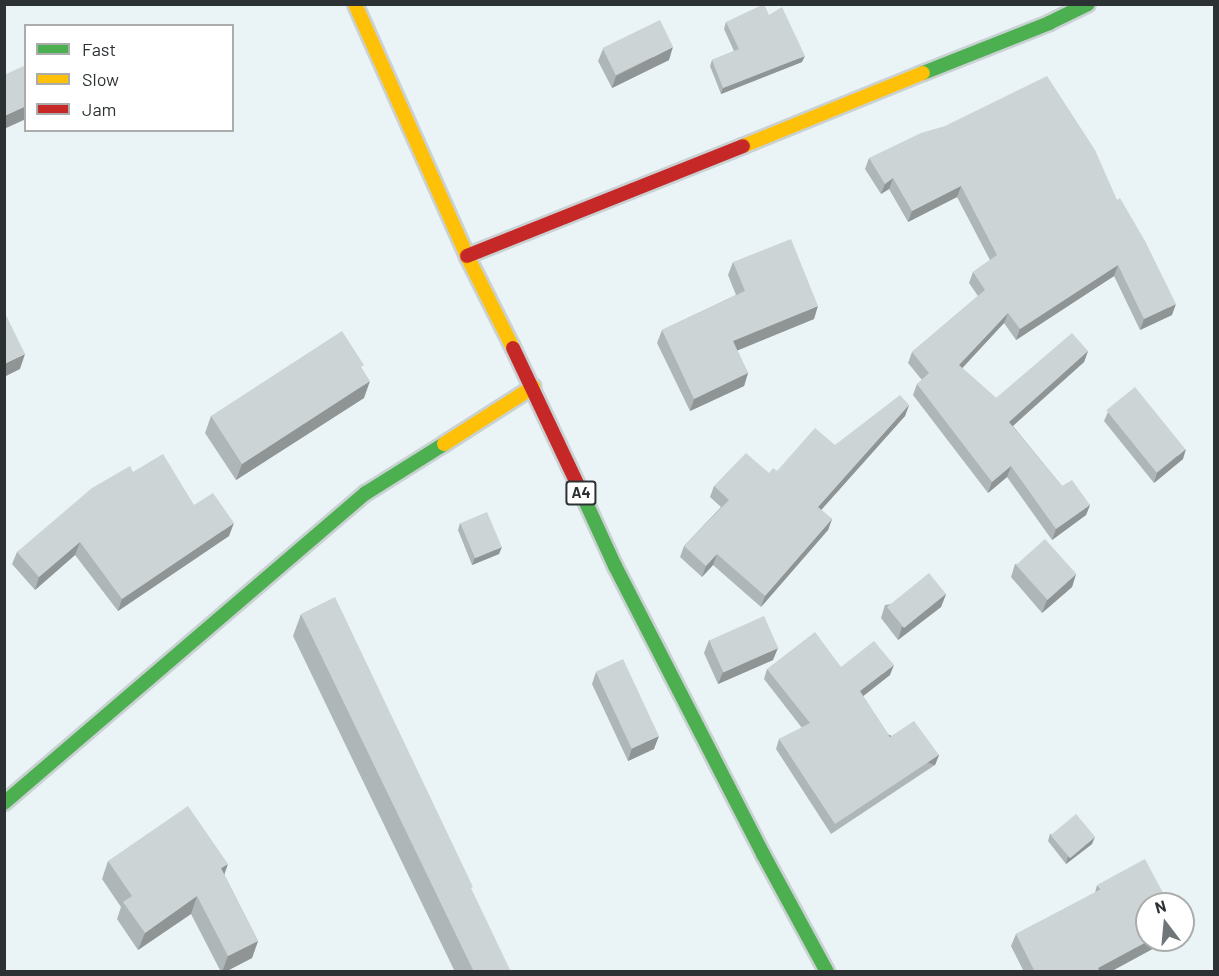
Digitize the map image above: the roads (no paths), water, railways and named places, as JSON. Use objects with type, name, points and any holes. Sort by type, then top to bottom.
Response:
[{"type":"main road","name":"A4","points":[[355,4],[467,256],[532,387],[615,566],[763,854],[827,972]]},
{"type":"main road","points":[[467,256],[1039,27],[1088,4]]},
{"type":"main road","points":[[4,803],[366,494],[532,387]]}]
